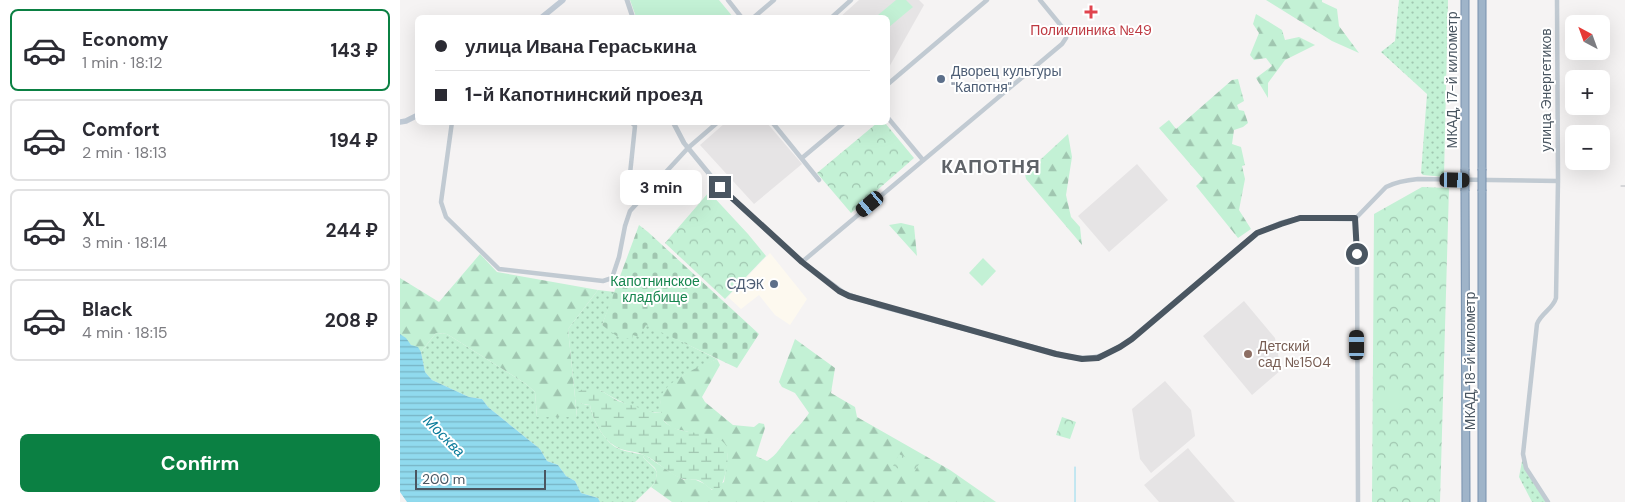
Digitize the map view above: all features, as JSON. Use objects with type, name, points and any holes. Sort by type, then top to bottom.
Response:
[{"type":"highway","name":"МКАД, 17-й километр","points":[[1464,0],[1465,220]]},
{"type":"highway","name":"МКАД, 18-й километр","points":[[1482,0],[1482,502]]},
{"type":"highway","name":"МКАД, 18-й километр","points":[[1465,220],[1466,502]]},
{"type":"main road","points":[[545,15],[563,0]]},
{"type":"main road","points":[[400,122],[406,122],[415,117]]},
{"type":"street","points":[[627,0],[632,15]]},
{"type":"street","points":[[728,0],[740,15]]},
{"type":"street","points":[[757,15],[774,0]]},
{"type":"street","points":[[834,15],[850,0]]},
{"type":"street","points":[[890,82],[987,0]]},
{"type":"street","points":[[802,262],[1060,45],[1066,38],[1067,33],[1040,0]]},
{"type":"street","name":"улица Энергетиков","points":[[1548,502],[1526,468],[1523,454],[1537,324],[1539,318],[1554,304],[1556,298],[1558,181],[1557,0]]},
{"type":"street","points":[[890,120],[923,160]]},
{"type":"street","points":[[452,125],[441,202],[442,210],[446,217],[499,269],[603,281],[608,281],[612,278],[630,211],[688,148],[715,125]]},
{"type":"street","points":[[635,125],[628,193],[638,202]]},
{"type":"street","points":[[675,125],[688,148],[720,187],[802,262],[844,293],[868,302],[1056,354],[1082,359],[1098,358],[1132,339],[1257,233],[1281,224],[1300,218],[1355,218],[1386,187],[1409,180],[1558,181]]},
{"type":"street","points":[[774,125],[819,180]]},
{"type":"street","points":[[802,158],[841,125]]},
{"type":"street","points":[[1355,218],[1357,238],[1358,502]]},
{"type":"shaded area","points":[[859,0],[919,0],[924,5],[890,65],[890,15],[842,15]]},
{"type":"shaded area","points":[[723,125],[769,125],[802,164],[754,204],[700,145]]},
{"type":"shaded area","points":[[1137,164],[1168,200],[1109,252],[1078,216]]},
{"type":"shaded area","points":[[770,253],[807,299],[790,325],[775,315],[759,295],[741,309],[728,297]]},
{"type":"shaded area","name":"Детский сад №1504","points":[[1244,301],[1275,338],[1281,370],[1252,395],[1203,336]]},
{"type":"shaded area","points":[[1165,381],[1191,410],[1195,436],[1151,473],[1140,459],[1132,409]]},
{"type":"shaded area","points":[[1188,448],[1235,502],[1159,502],[1144,485]]},
{"type":"green space","points":[[630,0],[719,0],[731,15],[635,15]]},
{"type":"green space","points":[[896,0],[906,0],[913,7],[890,26],[890,15],[878,15]]},
{"type":"green space","points":[[1266,0],[1322,0],[1322,2],[1337,9],[1339,26],[1359,53],[1332,41]]},
{"type":"green space","points":[[1399,0],[1448,0],[1444,177],[1423,175],[1421,173],[1427,94],[1381,52],[1395,41]]},
{"type":"green space","points":[[1256,14],[1282,30],[1285,40],[1299,37],[1315,45],[1285,60],[1268,83],[1268,98],[1256,78],[1272,66],[1266,58],[1254,60],[1250,55],[1259,33],[1253,24]]},
{"type":"green space","points":[[1238,79],[1244,101],[1237,105],[1239,110],[1244,111],[1248,123],[1234,130],[1232,144],[1241,147],[1245,165],[1242,166],[1245,179],[1239,210],[1251,229],[1238,238],[1196,186],[1203,179],[1159,128],[1169,120],[1176,129],[1232,80]]},
{"type":"green space","points":[[875,125],[887,125],[914,158],[851,213],[817,173]]},
{"type":"green space","points":[[1068,134],[1072,157],[1066,195],[1071,217],[1080,227],[1082,245],[1026,179],[1025,174],[1041,163],[1040,160]]},
{"type":"green space","points":[[1422,187],[1449,188],[1440,502],[1372,502],[1374,214]]},
{"type":"green space","points":[[709,192],[766,256],[725,299],[665,243]]},
{"type":"green space","points":[[901,223],[914,226],[917,256],[889,225]]},
{"type":"green space","name":"Капотнинское кладбище","points":[[639,225],[759,334],[737,368],[646,325],[639,337],[633,335],[632,339],[618,337],[602,325]]},
{"type":"green space","points":[[480,254],[497,272],[598,290],[568,329],[577,417],[537,417],[535,392],[526,384],[447,334],[436,333],[421,352],[400,334],[400,278],[439,302]]},
{"type":"green space","points":[[983,258],[996,271],[982,286],[969,273]]},
{"type":"green space","points":[[598,290],[615,292],[602,325],[633,335],[646,324],[717,359],[682,376],[660,400],[663,413],[638,409],[600,390],[575,396],[577,401],[590,405],[599,429],[612,445],[623,450],[645,455],[643,457],[655,469],[657,473],[655,483],[635,502],[600,502],[598,498],[581,493],[575,481],[566,476],[558,465],[547,461],[540,449],[488,407],[482,399],[469,397],[432,380],[425,372],[421,352],[436,333],[447,334],[526,384],[535,392],[537,417],[577,416],[568,329]]},
{"type":"green space","points":[[795,339],[835,368],[831,393],[855,407],[857,417],[950,470],[996,502],[672,502],[651,487],[655,483],[657,473],[655,468],[643,457],[645,455],[684,480],[696,480],[712,490],[724,482],[728,454],[718,439],[672,428],[663,420],[660,403],[662,393],[675,381],[717,359],[720,365],[702,397],[705,402],[733,425],[754,427],[759,423],[764,424],[765,428],[756,456],[767,461],[774,456],[809,413],[795,393],[782,387],[779,382]]},
{"type":"green space","points":[[1385,385],[1399,385],[1400,409],[1385,410]]},
{"type":"green space","points":[[583,389],[600,390],[618,401],[655,413],[663,413],[663,420],[669,426],[715,437],[722,441],[727,447],[728,457],[720,488],[715,490],[698,480],[683,479],[644,455],[616,447],[601,432],[590,405],[578,402],[575,399],[576,393]]},
{"type":"green space","points":[[1062,417],[1076,422],[1070,439],[1056,435]]},
{"type":"green space","points":[[899,454],[919,464],[912,476],[893,466]]},
{"type":"green space","points":[[1523,456],[1526,469],[1548,502],[1532,502],[1519,477]]},
{"type":"water","name":"Москва","points":[[400,334],[411,345],[418,347],[421,352],[425,372],[432,380],[469,397],[482,399],[488,407],[540,449],[547,461],[558,465],[566,476],[575,481],[581,493],[598,498],[600,502],[407,502],[400,492]]},
{"type":"waterway","points":[[1075,467],[1075,502]]},
{"type":"place","name":"Поликлиника №49","points":[[1091,12]]},
{"type":"place","name":"Дворец культуры \"Капотня\"","points":[[941,79]]},
{"type":"place","name":"СДЭК","points":[[774,284]]},
{"type":"place","name":"Детский сад №1504","points":[[1248,354]]},
{"type":"district","name":"КАПОТНЯ","points":[[991,166]]},
{"type":"route","points":[[720,187],[802,262],[839,291],[849,296],[1056,354],[1082,359],[1098,358],[1132,339],[1257,233],[1300,218],[1355,218],[1357,254]]}]
